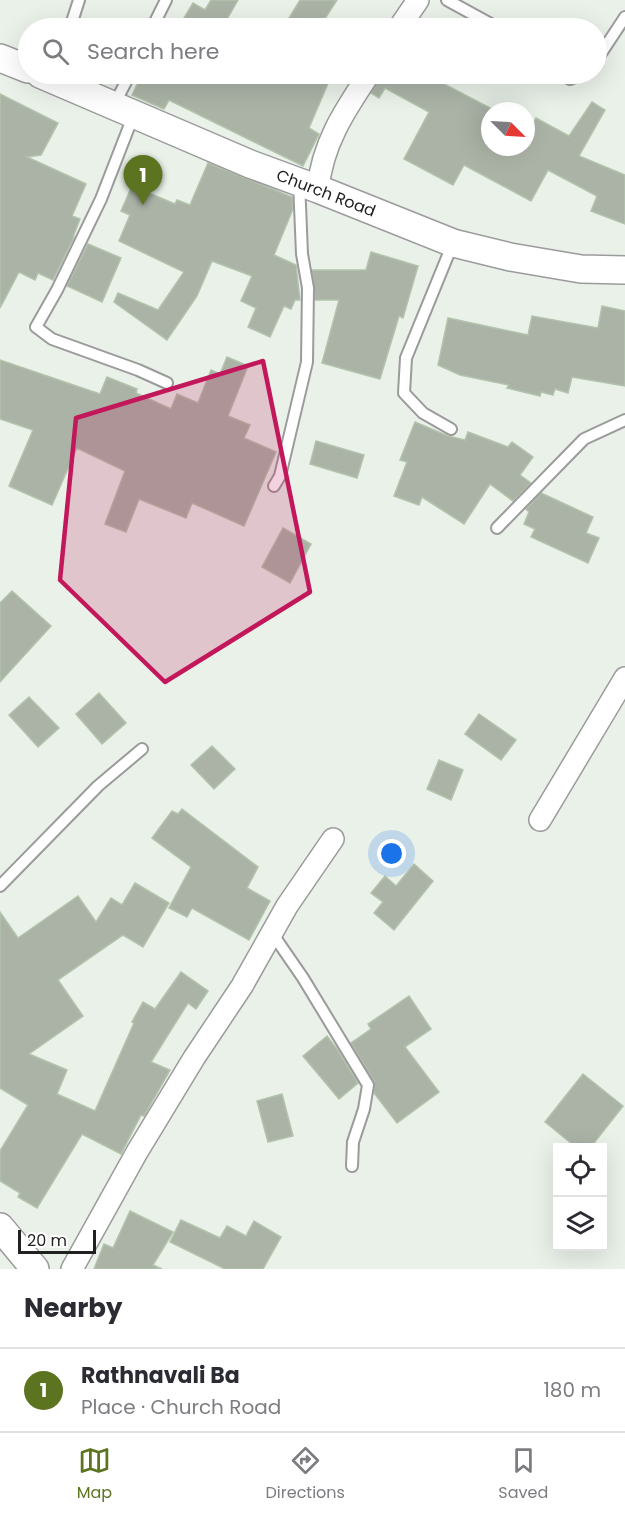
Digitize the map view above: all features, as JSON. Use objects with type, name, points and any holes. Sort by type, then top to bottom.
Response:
[{"type":"street","points":[[406,18],[418,0]]},
{"type":"street","name":"Church Road","points":[[0,58],[18,65]]},
{"type":"street","name":"Church Road","points":[[67,84],[250,164],[453,243],[510,257],[581,268],[625,270]]},
{"type":"street","points":[[308,185],[320,168],[329,140],[343,112],[362,84]]},
{"type":"street","points":[[540,820],[625,678]]},
{"type":"street","points":[[72,1269],[137,1152],[194,1058],[242,986],[287,906],[333,839]]},
{"type":"street","points":[[0,1227],[34,1269]]},
{"type":"lane","points":[[73,18],[79,0]]},
{"type":"lane","points":[[157,18],[166,0]]},
{"type":"lane","points":[[447,0],[480,18]]},
{"type":"lane","points":[[607,45],[625,16]]},
{"type":"lane","points":[[128,84],[101,199],[57,290],[36,327],[52,339],[167,383]]},
{"type":"lane","points":[[274,486],[280,476],[307,362],[308,288],[302,254],[308,185]]},
{"type":"lane","points":[[451,429],[423,413],[404,393],[406,358],[453,243]]},
{"type":"lane","points":[[497,528],[584,439],[625,420]]},
{"type":"lane","points":[[0,886],[98,786],[142,749]]},
{"type":"lane","points":[[272,933],[303,978],[368,1084],[364,1109],[353,1142],[352,1166]]},
{"type":"highlighted area","points":[[263,361],[310,592],[165,682],[60,580],[76,418]]},
{"type":"building","points":[[211,0],[238,0],[228,18],[184,18],[193,3],[205,10]]},
{"type":"building","points":[[300,0],[337,0],[325,18],[289,18]]},
{"type":"building","points":[[137,84],[328,84],[309,128],[319,134],[303,166],[169,100],[164,109],[132,95]]},
{"type":"building","points":[[376,84],[444,84],[481,103],[481,156],[535,156],[536,118],[569,136],[592,102],[605,110],[579,156],[625,175],[625,224],[591,211],[597,196],[548,170],[531,201],[464,165],[453,185],[404,159],[429,112],[385,88],[379,98],[371,93]]},
{"type":"building","points":[[0,94],[58,123],[41,155],[27,157],[86,184],[72,216],[80,219],[74,237],[53,280],[38,273],[35,280],[19,272],[0,308]]},
{"type":"building","points":[[208,163],[292,197],[293,209],[274,255],[296,265],[300,300],[295,300],[291,309],[284,306],[270,337],[248,327],[256,308],[241,301],[252,276],[212,261],[197,296],[167,340],[114,302],[118,293],[158,310],[184,272],[119,241],[130,215],[121,211],[132,186],[175,204],[177,200],[190,205]]},
{"type":"building","points":[[88,244],[121,258],[102,302],[67,286]]},
{"type":"building","points":[[371,252],[418,266],[403,318],[399,316],[380,379],[322,363],[339,300],[315,300],[312,270],[366,270]]},
{"type":"building","points":[[602,306],[625,311],[625,386],[572,377],[568,393],[555,389],[553,395],[541,392],[540,396],[507,388],[509,385],[460,375],[438,365],[448,318],[528,335],[532,316],[598,328]]},
{"type":"building","points":[[227,357],[248,366],[228,416],[250,425],[244,438],[276,452],[244,526],[192,503],[186,518],[139,499],[126,532],[105,524],[125,471],[77,448],[52,505],[9,486],[33,430],[0,419],[0,360],[100,394],[107,377],[137,389],[136,393],[171,409],[177,394],[198,403],[211,370],[220,374]]},
{"type":"building","points":[[415,422],[448,436],[465,440],[468,432],[508,447],[512,442],[533,457],[520,475],[531,483],[513,501],[490,484],[464,524],[422,497],[419,505],[394,496],[407,462],[400,460]]},
{"type":"building","points":[[316,441],[364,455],[357,478],[310,464]]},
{"type":"building","points":[[541,493],[593,517],[586,533],[599,538],[588,563],[531,537],[535,529],[524,524],[529,512],[526,509]]},
{"type":"building","points":[[283,528],[311,544],[290,583],[262,567]]},
{"type":"building","points":[[12,591],[51,626],[0,682],[0,603]]},
{"type":"building","points":[[99,693],[126,723],[102,744],[76,714]]},
{"type":"building","points":[[29,697],[59,728],[38,747],[9,715]]},
{"type":"building","points":[[479,714],[516,740],[501,760],[465,734]]},
{"type":"building","points":[[212,746],[235,769],[214,789],[191,765]]},
{"type":"building","points":[[439,760],[463,770],[451,800],[427,789]]},
{"type":"building","points":[[182,809],[258,867],[247,888],[270,901],[249,940],[192,908],[187,917],[169,908],[191,867],[152,838],[172,811],[178,814]]},
{"type":"building","points":[[414,864],[433,881],[394,930],[374,913],[383,902],[371,893],[385,876],[396,886]]},
{"type":"building","points":[[135,883],[169,903],[143,947],[123,935],[58,980],[83,1016],[29,1054],[67,1070],[57,1094],[95,1111],[134,1023],[132,1022],[143,1002],[155,1009],[181,972],[208,991],[196,1009],[188,1003],[151,1062],[170,1070],[144,1116],[141,1115],[121,1154],[82,1134],[37,1208],[18,1197],[20,1193],[0,1181],[0,1151],[28,1105],[0,1088],[0,912],[18,938],[78,896],[96,922],[111,898],[122,905]]},
{"type":"building","points":[[409,996],[431,1029],[405,1047],[439,1092],[397,1123],[374,1093],[374,1081],[351,1043],[371,1029],[368,1024]]},
{"type":"building","points":[[327,1036],[358,1083],[339,1099],[303,1056]]},
{"type":"building","points":[[583,1074],[623,1106],[594,1143],[571,1143],[545,1122]]},
{"type":"building","points":[[282,1094],[293,1136],[268,1142],[257,1101]]},
{"type":"building","points":[[130,1211],[173,1232],[153,1265],[162,1269],[94,1269],[104,1244],[113,1248]]},
{"type":"building","points":[[181,1220],[220,1238],[227,1226],[246,1236],[254,1221],[281,1237],[263,1269],[225,1269],[170,1242]]},
{"type":"place","name":"Rathnavali Ba","points":[[143,205]]}]
